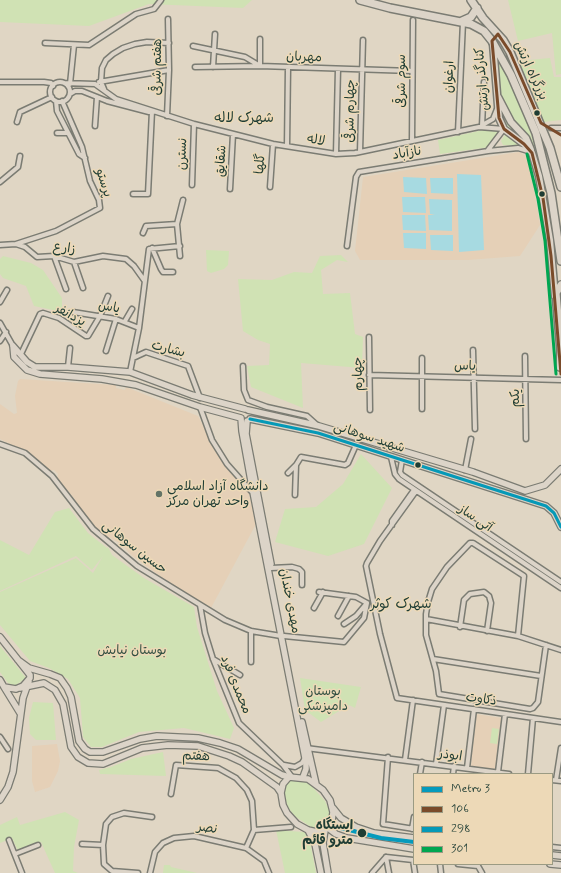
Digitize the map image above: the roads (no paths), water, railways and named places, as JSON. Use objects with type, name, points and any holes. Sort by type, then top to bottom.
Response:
[{"type":"highway","points":[[360,0],[390,8],[461,22],[471,17],[477,8]]},
{"type":"highway","name":"بزرگراه ارتش","points":[[471,0],[483,18],[498,34],[510,52],[553,155],[561,187]]},
{"type":"highway","name":"کنارگذر ارتش","points":[[461,22],[471,24],[484,31],[492,41]]},
{"type":"highway","name":"بزرگراه ارتش","points":[[498,34],[492,41],[514,82],[536,133],[551,193],[561,261]]},
{"type":"highway","points":[[561,285],[556,293],[561,351],[561,370]]},
{"type":"main road","name":"کنارگذر ارتش","points":[[492,41],[497,105],[499,118],[504,129]]},
{"type":"main road","points":[[496,90],[507,117],[529,142],[545,208],[553,272],[561,370]]},
{"type":"main road","points":[[504,129],[524,144],[532,153]]},
{"type":"main road","points":[[545,208],[553,222],[560,249]]},
{"type":"main road","name":"شهید سوهانی","points":[[13,346],[28,362],[35,367],[68,367],[130,372],[200,398],[319,426],[465,470],[520,489],[530,490],[548,483],[561,469]]},
{"type":"main road","name":"شهید سوهانی","points":[[13,346],[14,357],[27,370],[40,374],[122,382],[136,385],[200,407],[241,418],[318,433],[492,488],[549,508],[554,513],[561,527]]},
{"type":"main road","points":[[241,418],[241,412],[247,410]]},
{"type":"main road","name":"مهدی خندان","points":[[247,410],[252,414],[246,434],[282,636]]},
{"type":"main road","name":"مهدی خندان","points":[[241,418],[242,435],[282,636],[305,748],[316,784]]},
{"type":"main road","points":[[318,433],[319,426]]},
{"type":"main road","points":[[492,488],[496,480]]},
{"type":"main road","points":[[0,637],[30,675],[20,714],[17,757],[14,772],[8,787],[0,800]]},
{"type":"main road","points":[[18,660],[29,668],[60,678],[71,697],[79,741],[87,750],[103,752],[140,739],[157,736],[198,738],[220,742],[238,749],[282,775],[290,777],[303,777],[316,784],[326,794],[332,807],[341,818],[356,827],[374,832],[413,838]]},
{"type":"main road","points":[[0,680],[20,714]]},
{"type":"main road","points":[[4,687],[20,688],[28,684],[44,683],[56,690],[63,704],[70,747],[78,757],[88,763],[106,763],[142,748],[168,745],[198,746],[242,762],[277,787],[281,793]]},
{"type":"main road","name":"مهدی خندان","points":[[303,777],[306,769],[305,748]]},
{"type":"main road","points":[[290,777],[283,784],[281,793],[283,805],[287,813],[297,824],[308,830],[317,832],[326,829],[332,822],[332,807]]},
{"type":"main road","points":[[326,829],[347,838],[413,849]]},
{"type":"main road","points":[[326,829],[324,849],[328,873]]},
{"type":"main road","points":[[308,830],[313,837],[320,873]]},
{"type":"main road","points":[[316,851],[320,848],[324,849]]},
{"type":"street","points":[[45,43],[89,45],[136,14],[154,9],[161,0]]},
{"type":"street","name":"هفتم شرقی","points":[[166,116],[170,70],[168,19]]},
{"type":"street","name":"سوم شرقی","points":[[412,141],[413,20]]},
{"type":"street","name":"ارغوان","points":[[458,132],[461,22]]},
{"type":"street","points":[[213,68],[215,34]]},
{"type":"street","points":[[260,39],[260,66]]},
{"type":"street","name":"چهارم شرقی","points":[[360,152],[363,40]]},
{"type":"street","points":[[108,94],[101,82],[104,62],[119,49],[143,43],[169,42]]},
{"type":"street","points":[[70,84],[74,44]]},
{"type":"street","points":[[193,46],[245,57],[260,66]]},
{"type":"street","name":"مهربان","points":[[195,67],[213,68],[260,66],[412,71]]},
{"type":"street","points":[[287,146],[288,68]]},
{"type":"street","points":[[336,154],[338,69]]},
{"type":"street","points":[[85,158],[79,154],[57,111],[56,101],[52,97],[52,86],[58,82],[70,84],[93,84],[113,79],[170,70]]},
{"type":"street","points":[[104,89],[105,84],[113,79]]},
{"type":"street","points":[[0,82],[44,82],[51,83],[52,86]]},
{"type":"street","points":[[480,127],[484,82]]},
{"type":"street","points":[[56,101],[67,99],[70,94],[69,87],[64,83]]},
{"type":"street","name":"لاله","points":[[93,84],[116,99],[166,116],[273,144],[336,154],[360,152],[480,127],[504,129]]},
{"type":"street","name":"لاله","points":[[70,94],[75,91],[82,91],[97,97],[149,112],[152,111]]},
{"type":"street","points":[[17,122],[20,112],[52,97]]},
{"type":"street","points":[[95,126],[97,97]]},
{"type":"street","name":"پرستو","points":[[16,244],[56,231],[100,208],[99,200],[90,181],[82,147],[62,101]]},
{"type":"street","points":[[480,127],[493,119],[497,105]]},
{"type":"street","points":[[133,194],[148,194],[152,111]]},
{"type":"street","name":"نسترن","points":[[192,185],[194,124]]},
{"type":"street","points":[[551,128],[561,128]]},
{"type":"street","points":[[488,151],[504,129]]},
{"type":"street","points":[[57,133],[68,133]]},
{"type":"street","name":"شقایق","points":[[230,189],[233,134]]},
{"type":"street","name":"گلها","points":[[270,187],[273,144]]},
{"type":"street","name":"نازآباد","points":[[347,246],[356,177],[359,172],[488,151],[518,148],[532,153]]},
{"type":"street","points":[[0,182],[18,167],[20,156]]},
{"type":"street","points":[[180,256],[177,224],[183,200]]},
{"type":"street","points":[[143,233],[146,226],[177,224]]},
{"type":"street","points":[[0,245],[16,244]]},
{"type":"street","name":"زارع","points":[[16,244],[25,247],[37,257],[54,256],[74,262],[103,256],[126,259],[134,266],[144,280]]},
{"type":"street","points":[[173,272],[163,272],[161,270],[152,248],[180,246]]},
{"type":"street","name":"بشارت","points":[[130,372],[139,328],[149,249],[152,248]]},
{"type":"street","points":[[54,256],[66,288]]},
{"type":"street","points":[[74,262],[83,288]]},
{"type":"street","points":[[0,302],[7,290]]},
{"type":"street","points":[[100,316],[108,296]]},
{"type":"street","points":[[125,321],[132,309]]},
{"type":"street","name":"یاس","points":[[73,312],[116,318],[139,328]]},
{"type":"street","name":"یزدانفر","points":[[21,354],[40,314],[43,313],[59,318],[86,336],[91,334],[100,316]]},
{"type":"street","points":[[106,351],[116,318]]},
{"type":"street","name":"شهید سوهانی","points":[[0,323],[13,346]]},
{"type":"street","points":[[0,341],[6,332]]},
{"type":"street","name":"چهارم","points":[[369,337],[370,410]]},
{"type":"street","points":[[68,367],[70,348]]},
{"type":"street","points":[[473,350],[475,429]]},
{"type":"street","name":"بشارت","points":[[132,358],[146,352],[188,366],[200,398]]},
{"type":"street","name":"یکم","points":[[526,356],[526,439]]},
{"type":"street","points":[[422,358],[422,409]]},
{"type":"street","points":[[244,366],[244,390],[248,400],[267,407],[307,416],[319,426]]},
{"type":"street","name":"یاس","points":[[369,375],[561,380]]},
{"type":"street","points":[[200,407],[212,440],[223,458],[251,491]]},
{"type":"street","points":[[465,470],[471,439]]},
{"type":"street","name":"حسین سوهانی","points":[[0,444],[25,453],[52,476],[93,529],[131,562],[225,620],[251,631],[282,636]]},
{"type":"street","points":[[288,473],[302,456],[347,464],[356,445]]},
{"type":"street","name":"آتی ساز","points":[[391,457],[397,477],[415,491],[436,502],[559,580]]},
{"type":"street","name":"آتی ساز","points":[[402,460],[401,473],[436,502],[561,588]]},
{"type":"street","points":[[295,495],[296,465]]},
{"type":"street","name":"ذکاوت","points":[[415,491],[392,521],[392,525],[380,541],[366,566],[380,634],[398,698],[561,722]]},
{"type":"street","points":[[518,636],[524,576],[473,543],[468,545],[447,567],[437,581],[428,602],[426,635],[433,660],[439,694],[464,699],[533,708],[538,702],[546,645]]},
{"type":"street","points":[[271,568],[292,567],[299,569],[302,572],[302,585]]},
{"type":"street","points":[[555,584],[559,580]]},
{"type":"street","points":[[314,608],[321,592],[356,597],[367,603]]},
{"type":"street","points":[[460,627],[464,600],[470,594],[484,592],[489,596],[491,604],[487,631]]},
{"type":"street","points":[[338,616],[349,596]]},
{"type":"street","points":[[282,636],[344,642],[364,618],[367,603]]},
{"type":"street","points":[[344,624],[356,616],[367,603]]},
{"type":"street","name":"محمدی فرد","points":[[200,605],[205,633],[213,659],[239,723],[283,765],[290,777]]},
{"type":"street","points":[[426,619],[460,627],[518,636],[561,650]]},
{"type":"street","points":[[251,631],[251,662]]},
{"type":"street","points":[[213,659],[240,675]]},
{"type":"street","points":[[433,660],[542,676]]},
{"type":"street","points":[[462,707],[464,699]]},
{"type":"street","points":[[405,760],[413,700]]},
{"type":"street","points":[[436,764],[444,705]]},
{"type":"street","points":[[467,768],[474,709]]},
{"type":"street","points":[[498,772],[505,714]]},
{"type":"street","points":[[528,773],[533,718]]},
{"type":"street","points":[[0,737],[8,750]]},
{"type":"street","name":"ابوذر","points":[[305,748],[388,757],[492,773],[504,773]]},
{"type":"street","points":[[556,780],[561,748]]},
{"type":"street","points":[[388,757],[382,824],[413,829]]},
{"type":"street","points":[[283,765],[295,767],[302,763],[305,758]]},
{"type":"street","points":[[420,773],[422,762]]},
{"type":"street","name":"هفتم","points":[[171,794],[176,765],[218,768],[236,778],[247,790],[252,801],[254,830],[246,848]]},
{"type":"street","points":[[453,773],[454,766]]},
{"type":"street","points":[[138,873],[112,871],[104,864],[103,845],[106,824],[112,816],[124,813],[152,817]]},
{"type":"street","points":[[254,830],[291,827]]},
{"type":"street","name":"نصر","points":[[150,873],[155,852],[163,843],[174,838],[194,836],[246,848],[264,861],[269,873]]},
{"type":"street","points":[[9,840],[22,873]]},
{"type":"street","points":[[82,844],[103,845]]},
{"type":"street","points":[[15,854],[38,845]]},
{"type":"street","points":[[386,857],[413,860]]},
{"type":"street","points":[[372,873],[386,857]]},
{"type":"street","points":[[386,857],[389,873]]},
{"type":"street","points":[[468,865],[478,866],[482,873]]},
{"type":"water","points":[[457,174],[481,175],[484,250],[459,252]]},
{"type":"water","points":[[403,177],[426,178],[427,194],[404,192]]},
{"type":"water","points":[[430,178],[453,178],[453,194],[431,193]]},
{"type":"water","points":[[402,197],[425,197],[426,213],[403,212]]},
{"type":"water","points":[[429,199],[452,200],[452,231],[429,230],[428,215],[435,215],[430,214]]},
{"type":"water","points":[[402,215],[425,215],[426,231],[403,230]]},
{"type":"water","points":[[403,233],[426,233],[426,249],[404,248]]},
{"type":"water","points":[[430,235],[453,235],[453,251],[431,250]]},
{"type":"metro line","name":"3","points":[[341,828],[381,838],[413,842]]},
{"type":"place","name":"دانشگاه آزاد اسلامی واحد تهران مرکز","points":[[159,494]]},
{"type":"place","name":"ایستگاه مترو قائم","points":[[362,833]]},
{"type":"district","name":"شهرک لاله","points":[[244,119]]},
{"type":"district","name":"شهرک کوثر","points":[[401,605]]},
{"type":"park label","name":"بوستان نیایش","points":[[132,651]]},
{"type":"park label","name":"بوستان دامپزشکی","points":[[323,700]]}]
